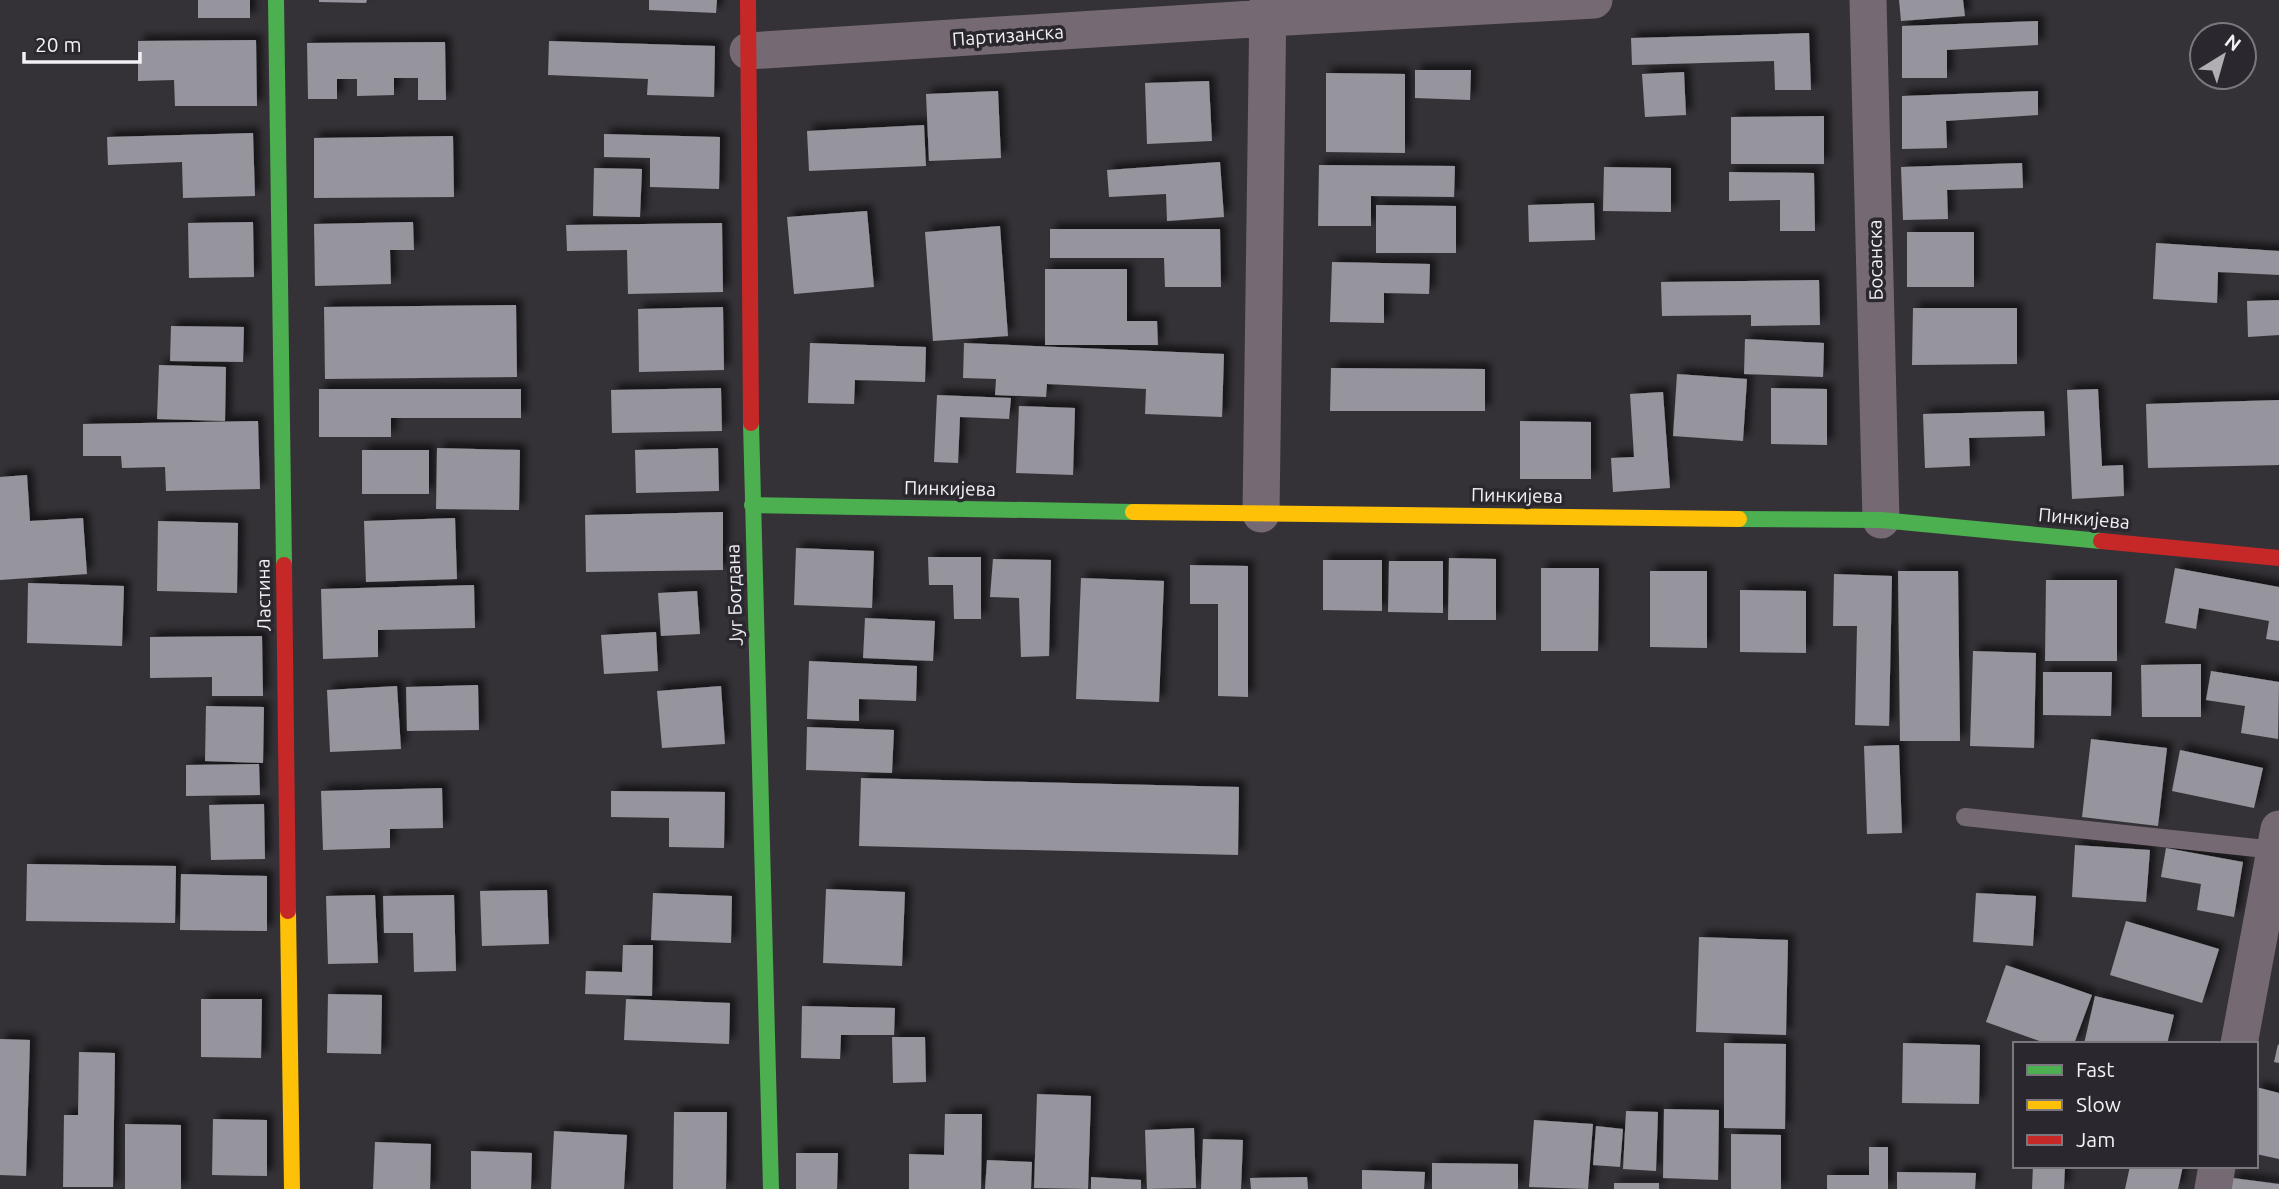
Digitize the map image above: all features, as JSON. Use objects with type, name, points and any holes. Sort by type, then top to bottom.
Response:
[{"type":"street","name":"Ластина","points":[[276,0],[292,1189]]},
{"type":"street","name":"Југ Богдана","points":[[748,0],[752,505],[771,1189]]},
{"type":"street","name":"Партизанска","points":[[748,51],[1268,9],[1594,0]]},
{"type":"street","name":"Босанска","points":[[1868,0],[1881,520]]},
{"type":"street","points":[[1261,514],[1268,9]]},
{"type":"street","name":"Пинкијева","points":[[752,505],[1261,514],[1881,520],[2279,558]]},
{"type":"street","points":[[2239,1042],[2277,840]]},
{"type":"street","points":[[2213,1189],[2217,1168]]},
{"type":"lane","points":[[1965,817],[2277,840]]},
{"type":"building","points":[[198,0],[250,0],[250,18],[198,18]]},
{"type":"building","points":[[319,0],[367,0],[366,3]]},
{"type":"building","points":[[649,0],[717,0],[716,13],[649,10]]},
{"type":"building","points":[[1899,0],[1963,0],[1965,16],[1901,21]]},
{"type":"building","points":[[2038,21],[2038,45],[1947,50],[1947,78],[1902,78],[1902,26]]},
{"type":"building","points":[[1809,33],[1811,90],[1775,90],[1774,61],[1632,65],[1631,38]]},
{"type":"building","points":[[256,40],[257,106],[175,106],[174,80],[138,81],[138,41]]},
{"type":"building","points":[[549,41],[715,46],[714,97],[647,95],[648,79],[548,75]]},
{"type":"building","points":[[445,42],[446,100],[418,100],[418,78],[394,78],[394,95],[357,96],[357,79],[337,79],[337,99],[308,99],[307,43]]},
{"type":"building","points":[[1415,70],[1471,70],[1470,100],[1415,98]]},
{"type":"building","points":[[1684,72],[1686,115],[1645,117],[1642,74]]},
{"type":"building","points":[[1326,73],[1405,74],[1405,153],[1326,152]]},
{"type":"building","points":[[1209,81],[1212,141],[1147,144],[1145,83]]},
{"type":"building","points":[[998,91],[1001,158],[929,161],[926,94]]},
{"type":"building","points":[[2038,91],[2038,115],[1946,121],[1947,148],[1902,149],[1902,96]]},
{"type":"building","points":[[1824,116],[1824,164],[1731,164],[1731,117]]},
{"type":"building","points":[[924,125],[926,166],[809,171],[807,131]]},
{"type":"building","points":[[253,133],[255,196],[183,198],[182,162],[108,165],[107,137]]},
{"type":"building","points":[[604,134],[720,137],[719,189],[650,187],[650,158],[604,157]]},
{"type":"building","points":[[453,136],[454,197],[314,198],[314,138]]},
{"type":"building","points":[[1220,162],[1224,217],[1167,221],[1166,194],[1109,197],[1107,170]]},
{"type":"building","points":[[2022,163],[2023,188],[1947,190],[1948,219],[1903,220],[1901,167]]},
{"type":"building","points":[[1319,165],[1455,166],[1454,197],[1371,196],[1371,226],[1318,226]]},
{"type":"building","points":[[1604,167],[1671,168],[1671,212],[1603,211]]},
{"type":"building","points":[[594,168],[642,169],[640,217],[593,216]]},
{"type":"building","points":[[1729,172],[1814,173],[1815,231],[1780,231],[1780,200],[1729,201]]},
{"type":"building","points":[[1594,203],[1595,240],[1529,242],[1528,205]]},
{"type":"building","points":[[1376,205],[1456,206],[1456,253],[1376,253]]},
{"type":"building","points":[[867,211],[874,287],[794,294],[787,217]]},
{"type":"building","points":[[253,222],[254,277],[189,278],[188,223]]},
{"type":"building","points":[[413,222],[414,250],[390,250],[391,284],[315,286],[314,224]]},
{"type":"building","points":[[722,223],[723,292],[628,294],[627,250],[567,251],[566,225]]},
{"type":"building","points":[[1000,226],[1008,336],[933,341],[925,232]]},
{"type":"building","points":[[1050,229],[1220,229],[1221,287],[1165,287],[1164,258],[1050,258]]},
{"type":"building","points":[[1907,232],[1974,232],[1974,287],[1907,287]]},
{"type":"building","points":[[2156,243],[2279,251],[2279,275],[2218,272],[2217,303],[2153,299]]},
{"type":"building","points":[[1332,262],[1430,264],[1429,294],[1384,293],[1384,323],[1330,322]]},
{"type":"building","points":[[1045,269],[1127,269],[1127,321],[1157,321],[1158,345],[1045,345]]},
{"type":"building","points":[[1819,280],[1820,325],[1751,326],[1751,315],[1662,316],[1661,282]]},
{"type":"building","points":[[2279,300],[2279,335],[2248,337],[2247,301]]},
{"type":"building","points":[[516,305],[517,377],[325,379],[324,307]]},
{"type":"building","points":[[723,307],[724,370],[639,372],[638,309]]},
{"type":"building","points":[[1913,308],[2017,308],[2017,364],[1912,365]]},
{"type":"building","points":[[171,326],[244,327],[243,362],[170,361]]},
{"type":"building","points":[[1745,339],[1824,343],[1823,377],[1744,374]]},
{"type":"building","points":[[810,343],[926,347],[925,382],[855,380],[854,404],[808,403]]},
{"type":"building","points":[[964,343],[1224,354],[1222,417],[1145,414],[1146,389],[1047,384],[1046,397],[995,395],[996,379],[963,378]]},
{"type":"building","points":[[159,365],[226,367],[225,421],[157,419]]},
{"type":"building","points":[[1331,368],[1485,369],[1485,411],[1330,411]]},
{"type":"building","points":[[1677,374],[1747,379],[1743,441],[1673,436]]},
{"type":"building","points":[[721,388],[722,431],[612,433],[611,390]]},
{"type":"building","points":[[1771,388],[1827,389],[1827,445],[1771,444]]},
{"type":"building","points":[[319,389],[521,389],[521,418],[391,418],[391,437],[319,437]]},
{"type":"building","points":[[2098,389],[2102,466],[2123,465],[2124,496],[2072,499],[2067,390]]},
{"type":"building","points":[[1663,392],[1670,488],[1613,492],[1611,458],[1634,457],[1630,394]]},
{"type":"building","points":[[937,395],[1011,398],[1009,419],[960,417],[958,463],[934,462]]},
{"type":"building","points":[[2279,400],[2279,465],[2148,468],[2146,404]]},
{"type":"building","points":[[1019,406],[1075,408],[1073,475],[1016,473]]},
{"type":"building","points":[[2044,411],[2045,436],[1969,438],[1970,466],[1925,468],[1923,414]]},
{"type":"building","points":[[258,421],[260,489],[166,491],[165,467],[122,468],[121,456],[83,456],[83,424]]},
{"type":"building","points":[[1520,421],[1591,422],[1591,479],[1520,479]]},
{"type":"building","points":[[437,448],[520,450],[519,510],[436,509]]},
{"type":"building","points":[[718,448],[719,491],[636,493],[635,450]]},
{"type":"building","points":[[362,450],[429,450],[429,494],[362,494]]},
{"type":"building","points":[[27,475],[30,521],[83,518],[87,574],[0,580],[0,477]]},
{"type":"building","points":[[723,512],[723,570],[586,572],[585,515]]},
{"type":"building","points":[[455,518],[457,579],[366,582],[364,521]]},
{"type":"building","points":[[158,521],[238,523],[237,593],[157,591]]},
{"type":"building","points":[[796,548],[874,551],[872,608],[794,605]]},
{"type":"building","points":[[928,557],[981,557],[981,619],[954,619],[953,585],[929,585]]},
{"type":"building","points":[[1449,558],[1496,559],[1496,620],[1448,620]]},
{"type":"building","points":[[993,559],[1051,560],[1049,656],[1021,657],[1019,598],[990,597]]},
{"type":"building","points":[[1323,560],[1382,560],[1382,611],[1323,610]]},
{"type":"building","points":[[1389,561],[1443,561],[1443,613],[1388,612]]},
{"type":"building","points":[[1190,565],[1248,566],[1248,697],[1218,696],[1218,604],[1190,604]]},
{"type":"building","points":[[1541,568],[1599,568],[1598,651],[1541,651]]},
{"type":"building","points":[[2175,568],[2279,587],[2279,641],[2266,639],[2269,621],[2199,608],[2196,629],[2165,623]]},
{"type":"building","points":[[1650,571],[1707,571],[1707,648],[1650,647]]},
{"type":"building","points":[[1898,571],[1958,571],[1960,741],[1900,741]]},
{"type":"building","points":[[1834,574],[1892,576],[1889,726],[1855,725],[1857,626],[1833,626]]},
{"type":"building","points":[[1081,578],[1164,581],[1159,702],[1076,699]]},
{"type":"building","points":[[2046,580],[2117,580],[2117,661],[2045,661]]},
{"type":"building","points":[[28,583],[124,586],[122,646],[27,643]]},
{"type":"building","points":[[474,585],[475,628],[378,630],[378,657],[323,659],[321,589]]},
{"type":"building","points":[[1740,590],[1806,591],[1806,653],[1740,652]]},
{"type":"building","points":[[697,591],[700,634],[661,636],[658,593]]},
{"type":"building","points":[[865,618],[935,621],[933,661],[863,658]]},
{"type":"building","points":[[656,632],[658,671],[604,674],[601,635]]},
{"type":"building","points":[[262,636],[263,696],[212,696],[212,677],[150,678],[150,637]]},
{"type":"building","points":[[1973,651],[2036,653],[2034,748],[1970,746]]},
{"type":"building","points":[[809,661],[917,666],[916,701],[859,699],[859,721],[807,719]]},
{"type":"building","points":[[2201,664],[2201,717],[2142,717],[2141,665]]},
{"type":"building","points":[[2211,671],[2279,682],[2278,739],[2241,733],[2245,706],[2206,700]]},
{"type":"building","points":[[2043,672],[2112,672],[2111,716],[2043,715]]},
{"type":"building","points":[[478,685],[479,730],[407,731],[406,687]]},
{"type":"building","points":[[397,686],[401,749],[330,752],[327,690]]},
{"type":"building","points":[[721,686],[725,744],[662,748],[657,691]]},
{"type":"building","points":[[206,706],[264,707],[263,763],[205,761]]},
{"type":"building","points":[[807,727],[894,730],[892,773],[806,770]]},
{"type":"building","points":[[2091,739],[2167,748],[2158,826],[2082,817]]},
{"type":"building","points":[[1899,745],[1902,833],[1867,834],[1864,746]]},
{"type":"building","points":[[2180,750],[2263,768],[2254,808],[2172,791]]},
{"type":"building","points":[[259,764],[260,795],[186,796],[186,765]]},
{"type":"building","points":[[861,778],[1239,787],[1238,855],[859,846]]},
{"type":"building","points":[[442,788],[443,828],[390,829],[390,848],[323,850],[321,791]]},
{"type":"building","points":[[611,791],[725,792],[724,848],[669,847],[669,818],[611,817]]},
{"type":"building","points":[[264,804],[265,859],[211,860],[209,805]]},
{"type":"building","points":[[2075,845],[2150,850],[2146,902],[2072,897]]},
{"type":"building","points":[[2166,848],[2243,862],[2234,917],[2197,910],[2201,884],[2161,877]]},
{"type":"building","points":[[27,864],[176,866],[175,923],[26,921]]},
{"type":"building","points":[[181,874],[267,876],[267,931],[180,930]]},
{"type":"building","points":[[826,889],[905,892],[902,966],[823,963]]},
{"type":"building","points":[[547,890],[549,944],[482,946],[480,891]]},
{"type":"building","points":[[653,893],[732,896],[731,943],[651,940]]},
{"type":"building","points":[[1976,893],[2036,896],[2033,946],[1973,942]]},
{"type":"building","points":[[375,895],[378,963],[328,964],[326,896]]},
{"type":"building","points":[[454,895],[456,971],[414,972],[413,933],[384,933],[383,896]]},
{"type":"building","points":[[2126,921],[2219,949],[2202,1003],[2110,975]]},
{"type":"building","points":[[1699,937],[1788,940],[1786,1035],[1696,1032]]},
{"type":"building","points":[[623,945],[653,945],[652,996],[585,994],[586,971],[622,972]]},
{"type":"building","points":[[2006,965],[2092,995],[2075,1042],[2042,1042],[1986,1022]]},
{"type":"building","points":[[328,994],[382,995],[381,1054],[327,1053]]},
{"type":"building","points":[[2095,996],[2174,1015],[2167,1042],[2084,1042]]},
{"type":"building","points":[[201,999],[262,999],[261,1058],[201,1057]]},
{"type":"building","points":[[626,999],[730,1003],[729,1044],[624,1040]]},
{"type":"building","points":[[802,1006],[895,1008],[894,1035],[841,1035],[840,1059],[801,1058]]},
{"type":"building","points":[[892,1037],[925,1037],[926,1082],[893,1083]]},
{"type":"building","points":[[0,1039],[30,1040],[26,1176],[0,1175]]},
{"type":"building","points":[[1724,1043],[1786,1044],[1785,1129],[1724,1128]]},
{"type":"building","points":[[1903,1043],[1980,1045],[1979,1104],[1902,1103]]},
{"type":"building","points":[[2279,1045],[2279,1063],[2274,1062]]},
{"type":"building","points":[[79,1052],[115,1053],[113,1187],[63,1187],[64,1115],[78,1115]]},
{"type":"building","points":[[2258,1088],[2279,1093],[2279,1159],[2258,1154]]},
{"type":"building","points":[[1037,1094],[1091,1096],[1088,1189],[1034,1188]]},
{"type":"building","points":[[1664,1109],[1719,1110],[1718,1180],[1663,1178]]},
{"type":"building","points":[[1626,1111],[1658,1112],[1656,1171],[1623,1169]]},
{"type":"building","points":[[674,1112],[727,1112],[726,1189],[673,1189]]},
{"type":"building","points":[[945,1114],[982,1114],[981,1189],[909,1189],[909,1154],[944,1155]]},
{"type":"building","points":[[213,1119],[267,1120],[267,1176],[212,1175]]},
{"type":"building","points":[[1534,1120],[1593,1124],[1588,1189],[1529,1187]]},
{"type":"building","points":[[125,1124],[181,1125],[181,1189],[125,1189]]},
{"type":"building","points":[[1596,1126],[1623,1129],[1620,1167],[1593,1165]]},
{"type":"building","points":[[1194,1128],[1196,1188],[1147,1189],[1145,1130]]},
{"type":"building","points":[[554,1131],[627,1135],[624,1189],[551,1189]]},
{"type":"building","points":[[1731,1134],[1781,1135],[1781,1189],[1731,1189]]},
{"type":"building","points":[[1203,1139],[1243,1140],[1241,1189],[1201,1189]]},
{"type":"building","points":[[375,1142],[431,1144],[430,1189],[373,1189]]},
{"type":"building","points":[[1869,1147],[1888,1147],[1888,1189],[1827,1189],[1827,1175],[1869,1175]]},
{"type":"building","points":[[471,1151],[532,1153],[531,1189],[471,1189]]},
{"type":"building","points":[[796,1153],[838,1153],[837,1189],[796,1189]]},
{"type":"building","points":[[987,1160],[1032,1162],[1031,1189],[985,1189]]},
{"type":"building","points":[[1432,1163],[1518,1164],[1518,1189],[1432,1189]]},
{"type":"building","points":[[2033,1168],[2065,1168],[2064,1189],[2032,1189]]},
{"type":"building","points":[[2130,1168],[2183,1168],[2178,1189],[2125,1189]]},
{"type":"building","points":[[1362,1170],[1425,1172],[1424,1189],[1362,1189]]},
{"type":"building","points":[[1897,1172],[1976,1173],[1975,1189],[1897,1189]]},
{"type":"building","points":[[1091,1177],[1141,1180],[1141,1189],[1091,1189]]},
{"type":"building","points":[[1307,1177],[1308,1189],[1251,1189],[1250,1178]]},
{"type":"building","points":[[2233,1178],[2279,1184],[2279,1189],[2230,1189]]},
{"type":"building","points":[[1614,1183],[1659,1183],[1659,1189],[1614,1189]]},
{"type":"traffic: fast","points":[[276,0],[284,565]]},
{"type":"traffic: fast","points":[[751,423],[771,1189]]},
{"type":"traffic: fast","points":[[752,505],[1133,512]]},
{"type":"traffic: fast","points":[[1739,519],[1881,520],[2101,541]]},
{"type":"traffic: slow","points":[[1133,512],[1739,519]]},
{"type":"traffic: slow","points":[[288,911],[292,1189]]},
{"type":"traffic: jam","points":[[748,0],[751,423]]},
{"type":"traffic: jam","points":[[2101,541],[2279,558]]},
{"type":"traffic: jam","points":[[284,565],[288,911]]}]
